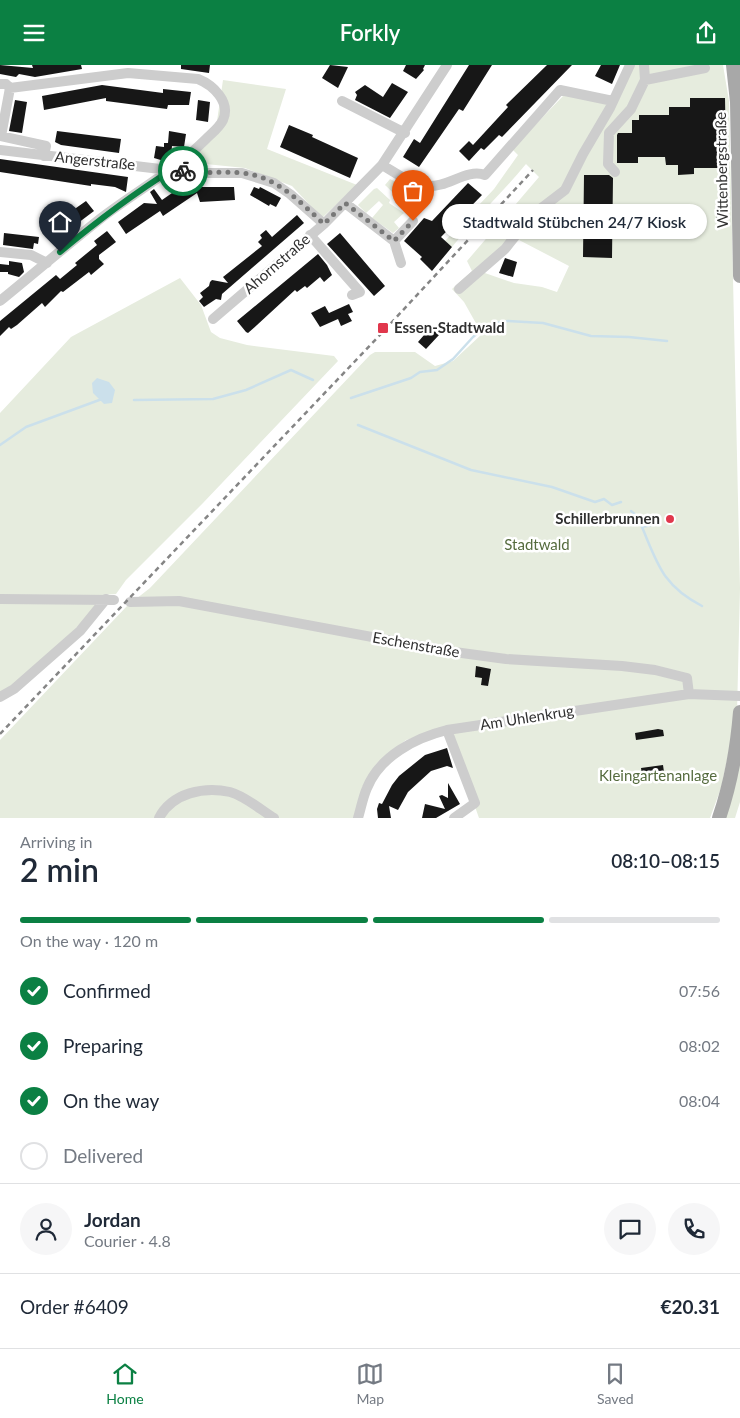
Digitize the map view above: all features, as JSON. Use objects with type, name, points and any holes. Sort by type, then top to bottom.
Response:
[{"type":"main road","name":"Wittenbergstraße","points":[[733,65],[737,102],[740,276]]},
{"type":"main road","points":[[719,818],[736,758],[740,712]]},
{"type":"street","name":"Ahornstraße","points":[[213,319],[324,224],[382,165],[447,65]]},
{"type":"street","points":[[459,289],[505,249],[531,216],[565,190],[613,101],[630,65]]},
{"type":"street","points":[[615,171],[608,165],[609,133],[631,109],[645,80],[644,65]]},
{"type":"street","points":[[645,80],[705,68]]},
{"type":"street","points":[[0,301],[101,219],[173,169],[223,120],[225,111],[222,100],[216,90],[198,79],[128,69],[10,89]]},
{"type":"street","points":[[0,84],[6,85],[10,89]]},
{"type":"street","points":[[10,89],[0,136],[46,147],[44,156]]},
{"type":"street","points":[[382,165],[408,180],[429,187],[439,186],[474,173],[485,175],[560,91],[613,101]]},
{"type":"street","points":[[342,101],[404,133]]},
{"type":"street","name":"Angerstraße","points":[[0,150],[194,173],[242,173],[259,177],[290,193],[324,224]]},
{"type":"street","points":[[345,203],[394,241],[401,263]]},
{"type":"street","points":[[394,241],[413,221]]},
{"type":"street","points":[[310,235],[360,292],[352,295]]},
{"type":"street","points":[[0,252],[31,255],[47,263]]},
{"type":"street","points":[[0,599],[110,600],[80,631],[14,689],[0,697]]},
{"type":"street","name":"Eschenstraße","points":[[130,602],[179,601],[384,640],[506,659],[655,670],[687,678],[689,694]]},
{"type":"street","name":"Am Uhlenkrug","points":[[358,818],[368,787],[381,765],[420,738],[447,730],[689,694],[740,696]]},
{"type":"street","points":[[447,730],[475,803],[454,818]]},
{"type":"street","points":[[159,818],[168,805],[181,797],[208,790],[230,792],[274,818]]},
{"type":"green space","name":"Stadtwald","points":[[634,65],[723,65],[729,101],[740,588],[737,713],[721,788],[710,818],[479,818],[447,727],[406,740],[377,763],[353,818],[0,818],[0,740],[127,606],[150,588],[370,355],[375,352],[415,352],[435,366],[453,361],[482,334],[464,302],[452,289],[472,271],[467,261],[539,177],[526,164],[452,247],[445,241],[494,189],[518,155],[512,149],[564,95],[607,103]],"holes":[[[519,240],[569,266],[557,292],[542,287],[514,283],[482,272]]]},
{"type":"green space","points":[[223,80],[286,89],[267,149],[357,185],[322,218],[292,186],[245,168],[186,162],[216,128]]},
{"type":"green space","points":[[390,179],[415,192],[407,202],[415,211],[414,213],[385,185]]},
{"type":"green space","points":[[377,188],[390,200],[389,203],[404,213],[394,222],[399,228],[393,233],[372,218],[383,205],[379,201],[366,213],[358,205]]},
{"type":"green space","points":[[180,278],[201,305],[211,332],[220,338],[247,345],[334,356],[338,361],[203,503],[126,580],[116,594],[102,595],[95,606],[56,650],[11,689],[0,696],[0,413],[71,337]]},
{"type":"green space","points":[[740,742],[740,802],[735,818],[722,818]]},
{"type":"water","points":[[97,378],[109,382],[115,390],[112,403],[104,404],[93,393],[92,383]]},
{"type":"building","points":[[0,65],[33,68],[32,65],[81,65],[82,69],[35,77],[19,74],[16,77],[0,74]]},
{"type":"building","points":[[181,65],[210,65],[209,73],[181,69]]},
{"type":"building","points":[[330,65],[348,67],[338,88],[322,78]]},
{"type":"building","points":[[406,65],[425,65],[424,70],[416,79],[403,71]]},
{"type":"building","points":[[469,65],[492,65],[463,111],[459,109],[419,167],[403,157],[414,139],[420,143]]},
{"type":"building","points":[[547,65],[572,65],[502,137],[499,135],[484,150],[481,148],[469,161],[459,151],[469,141],[473,145],[508,107],[506,105]]},
{"type":"building","points":[[601,65],[620,65],[612,84],[595,76]]},
{"type":"building","points":[[392,83],[408,92],[390,118],[355,100],[357,95],[355,92],[365,85],[383,97]]},
{"type":"building","points":[[102,85],[163,93],[163,89],[191,92],[189,105],[168,105],[167,109],[106,101],[106,98],[44,110],[42,96]]},
{"type":"building","points":[[690,98],[725,98],[726,157],[729,157],[729,168],[694,168],[694,174],[678,175],[678,165],[666,165],[665,157],[638,157],[638,163],[617,163],[617,135],[618,133],[632,133],[632,120],[639,120],[639,115],[669,115],[669,107],[690,107]]},
{"type":"building","points":[[15,100],[27,102],[22,133],[9,131]]},
{"type":"building","points":[[198,100],[210,102],[208,122],[196,120]]},
{"type":"building","points":[[289,125],[358,158],[350,178],[280,147]]},
{"type":"building","points":[[57,131],[121,139],[119,153],[61,145],[55,142]]},
{"type":"building","points":[[169,131],[186,134],[184,147],[172,146],[171,157],[164,161],[154,158],[156,146],[164,147],[164,143],[168,143]]},
{"type":"building","points":[[0,159],[128,177],[126,192],[115,187],[91,184],[91,186],[0,172]]},
{"type":"building","points":[[584,175],[609,175],[613,178],[612,258],[583,257]]},
{"type":"building","points":[[468,183],[482,195],[441,237],[452,247],[432,271],[420,259],[422,257],[404,241],[424,218],[432,221]]},
{"type":"building","points":[[185,184],[193,187],[234,187],[235,200],[200,202],[197,193],[163,216],[160,211],[126,234],[118,222],[144,203],[157,204],[150,192],[154,189],[162,200]]},
{"type":"building","points":[[254,187],[259,189],[260,187],[281,198],[276,207],[270,204],[269,206],[250,195]]},
{"type":"building","points":[[86,201],[94,211],[70,229],[67,225],[65,227],[59,220]]},
{"type":"building","points":[[717,206],[728,206],[727,222],[716,222]]},
{"type":"building","points":[[297,215],[304,223],[222,294],[221,300],[216,299],[204,307],[199,301],[203,297],[200,293],[209,286],[212,280],[228,283],[223,277],[262,246],[258,242],[262,238],[260,235],[266,230],[272,237]]},
{"type":"building","points":[[107,231],[116,242],[99,255],[99,259],[104,264],[91,275],[89,272],[63,292],[61,291],[45,307],[42,303],[17,325],[11,329],[9,327],[0,336],[0,321],[56,275],[60,279],[77,265],[75,263],[97,245],[94,241]]},
{"type":"building","points":[[4,233],[39,237],[38,244],[34,243],[33,249],[3,245]]},
{"type":"building","points":[[340,233],[385,286],[374,296],[327,244]]},
{"type":"building","points":[[318,254],[332,275],[324,282],[320,277],[307,288],[305,286],[297,292],[295,290],[248,333],[246,332],[237,321]]},
{"type":"building","points":[[505,258],[517,262],[513,277],[499,273]]},
{"type":"building","points":[[9,261],[22,263],[24,272],[19,277],[8,274],[8,272],[0,272],[0,264],[9,265]]},
{"type":"building","points":[[349,304],[353,312],[348,314],[352,321],[341,326],[338,319],[320,327],[311,313],[325,306],[329,313]]},
{"type":"building","points":[[431,327],[439,335],[426,349],[418,342]]},
{"type":"building","points":[[476,666],[491,669],[488,686],[481,685],[482,678],[475,677]]},
{"type":"building","points":[[658,729],[663,730],[664,736],[636,740],[635,733]]},
{"type":"building","points":[[447,748],[453,768],[447,766],[431,771],[408,792],[398,810],[389,806],[391,818],[378,818],[377,809],[379,803],[382,804],[399,776],[425,755]]},
{"type":"building","points":[[663,765],[664,772],[642,775],[641,768]]},
{"type":"building","points":[[448,783],[460,804],[436,818],[422,818],[425,804],[445,809],[439,796],[442,795],[448,798]]},
{"type":"waterway","points":[[351,398],[411,378],[420,372],[437,370],[453,359],[486,326],[495,323],[508,321],[543,323],[591,336],[667,341]]},
{"type":"waterway","points":[[134,400],[213,399],[246,390],[291,370],[313,380]]},
{"type":"waterway","points":[[0,445],[26,427],[102,399]]},
{"type":"waterway","points":[[358,425],[471,470],[552,487],[595,502],[604,499],[612,505],[621,502]]},
{"type":"waterway","points":[[631,511],[638,517],[642,527],[656,524]]},
{"type":"waterway","points":[[642,527],[663,573],[678,591],[702,606]]},
{"type":"railway","points":[[0,734],[379,336],[533,170]]},
{"type":"way so far","points":[[183,171],[194,173],[242,173],[259,177],[274,183],[290,193],[324,224],[345,203],[394,241],[413,221]]},
{"type":"place","name":"Stadtwald Stübchen 24/7 Kiosk","points":[[413,221]]},
{"type":"place","name":"Essen-Stadtwald","points":[[383,328]]},
{"type":"place","name":"Schillerbrunnen","points":[[670,519]]},
{"type":"route","points":[[60,252],[101,219],[151,183],[173,169],[183,171]]},
{"type":"park label","name":"Kleingartenanlage","points":[[658,776]]}]
